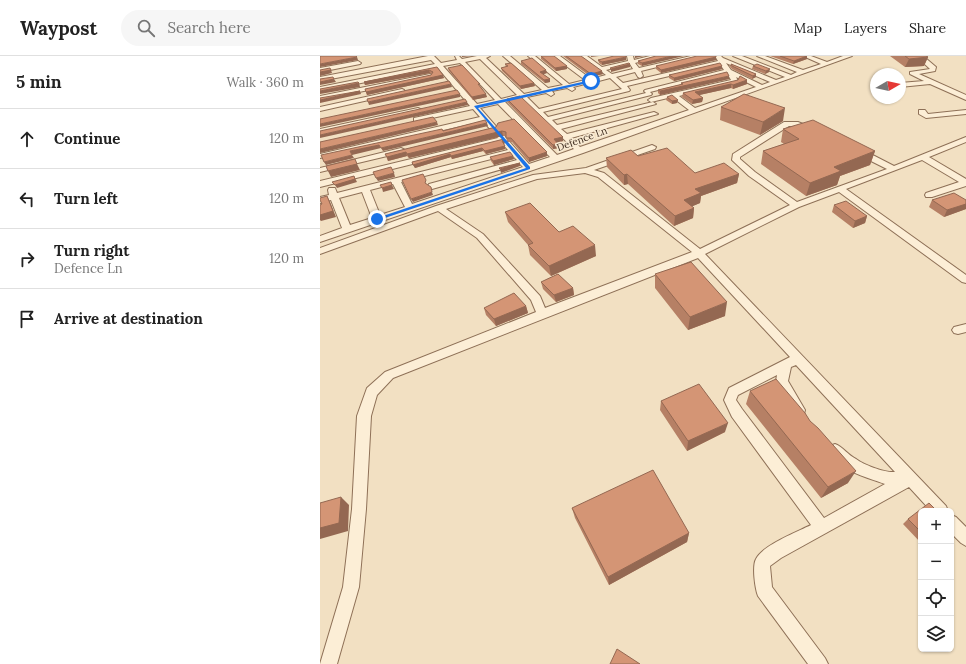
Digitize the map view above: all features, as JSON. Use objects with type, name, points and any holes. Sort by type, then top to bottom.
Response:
[{"type":"street","points":[[320,89],[439,65],[459,58],[482,56],[580,151]]},
{"type":"street","points":[[506,56],[563,105]]},
{"type":"street","points":[[531,56],[584,99]]},
{"type":"street","points":[[556,56],[591,81],[606,94]]},
{"type":"street","points":[[538,111],[627,90],[593,61],[583,56]]},
{"type":"street","points":[[601,69],[631,59],[658,56]]},
{"type":"street","points":[[413,121],[699,56]]},
{"type":"street","points":[[736,56],[789,76]]},
{"type":"street","points":[[760,56],[802,72]]},
{"type":"street","points":[[806,56],[828,60]]},
{"type":"street","name":"Defence Ln","points":[[320,239],[410,208],[439,203],[528,168],[659,122],[717,104],[723,92],[761,87],[814,68],[828,60],[840,60],[849,56]]},
{"type":"street","points":[[919,56],[933,67],[933,70],[912,73],[966,98]]},
{"type":"street","points":[[320,79],[431,57],[485,118],[490,129],[503,139],[528,168]]},
{"type":"street","points":[[459,58],[499,102],[556,159]]},
{"type":"street","points":[[631,59],[638,70],[650,97],[654,114],[659,122]]},
{"type":"street","points":[[548,119],[650,97],[673,95],[696,89],[723,92],[735,81],[720,59]]},
{"type":"street","points":[[622,85],[720,59],[775,82]]},
{"type":"street","points":[[320,70],[367,62]]},
{"type":"street","points":[[802,63],[814,68]]},
{"type":"street","points":[[556,128],[728,71],[761,87]]},
{"type":"street","points":[[320,98],[445,73]]},
{"type":"street","points":[[444,82],[452,80]]},
{"type":"street","points":[[906,87],[932,82]]},
{"type":"street","points":[[320,109],[413,89]]},
{"type":"street","points":[[696,89],[717,104]]},
{"type":"street","points":[[452,91],[460,90]]},
{"type":"street","points":[[948,90],[948,94],[951,97],[966,103]]},
{"type":"street","points":[[673,95],[695,111]]},
{"type":"street","points":[[460,101],[468,99]]},
{"type":"street","points":[[320,131],[429,107]]},
{"type":"street","points":[[956,107],[964,112]]},
{"type":"street","points":[[942,108],[950,114]]},
{"type":"street","points":[[922,112],[926,116],[964,112]]},
{"type":"street","points":[[565,137],[654,114]]},
{"type":"street","points":[[320,156],[485,118]]},
{"type":"street","points":[[632,119],[642,128]]},
{"type":"street","points":[[796,205],[752,174],[736,160],[736,156],[787,124],[798,124],[825,135]]},
{"type":"street","points":[[608,126],[619,136]]},
{"type":"street","points":[[586,132],[598,144]]},
{"type":"street","points":[[324,183],[503,139]]},
{"type":"street","points":[[328,664],[350,587],[359,509],[364,416],[371,392],[389,375],[699,253],[796,205],[894,169],[966,139]]},
{"type":"street","points":[[320,251],[439,203],[536,177],[587,170],[652,147]]},
{"type":"street","points":[[347,230],[336,196],[324,183],[321,167],[408,149]]},
{"type":"street","points":[[852,149],[894,169]]},
{"type":"street","points":[[320,200],[513,151]]},
{"type":"street","points":[[922,157],[966,183],[929,195]]},
{"type":"street","points":[[432,186],[522,161]]},
{"type":"street","points":[[587,170],[601,175],[699,253],[792,361],[938,508]]},
{"type":"street","points":[[424,174],[432,186],[439,203],[480,236],[536,299],[542,314]]},
{"type":"street","points":[[396,181],[410,208]]},
{"type":"street","points":[[365,189],[377,219]]},
{"type":"street","points":[[840,189],[966,280]]},
{"type":"street","points":[[792,361],[782,381],[806,422]]},
{"type":"street","points":[[792,361],[732,392],[730,400],[737,413],[822,527]]},
{"type":"street","points":[[828,443],[851,464],[888,479],[910,478]]},
{"type":"street","points":[[819,664],[764,590],[762,563],[775,552],[910,478]]},
{"type":"street","points":[[954,525],[966,538]]},
{"type":"building","points":[[320,56],[356,56],[357,57],[320,64]]},
{"type":"building","points":[[541,56],[554,56],[567,66],[555,68]]},
{"type":"building","points":[[566,56],[581,56],[602,71],[591,74]]},
{"type":"building","points":[[614,56],[626,57],[602,62],[598,60]]},
{"type":"building","points":[[656,56],[672,56],[642,63],[638,61]]},
{"type":"building","points":[[697,56],[716,57],[661,70],[656,66]]},
{"type":"building","points":[[780,56],[807,56],[794,61]]},
{"type":"building","points":[[905,56],[926,56],[928,57],[909,59]]},
{"type":"building","points":[[532,58],[546,70],[540,72],[550,79],[544,80],[521,61]]},
{"type":"building","points":[[511,63],[534,83],[520,86],[501,68],[508,66],[505,64]]},
{"type":"building","points":[[629,63],[630,64],[610,68]]},
{"type":"building","points":[[720,63],[722,66],[674,78],[669,75]]},
{"type":"building","points":[[731,64],[756,74],[753,76],[732,66]]},
{"type":"building","points":[[757,64],[770,69],[766,71],[753,66]]},
{"type":"building","points":[[462,65],[480,84],[478,84],[486,94],[472,97],[448,68]]},
{"type":"building","points":[[437,67],[443,75],[366,92],[365,89],[431,75],[433,72],[429,70],[364,82]]},
{"type":"building","points":[[330,68],[331,70],[320,72],[320,70]]},
{"type":"building","points":[[727,72],[729,76],[660,91],[658,90],[683,84],[681,83]]},
{"type":"building","points":[[740,76],[747,80],[733,85],[731,84],[695,92],[703,98],[693,100],[683,93],[738,80]]},
{"type":"building","points":[[333,77],[334,79],[320,82],[320,79]]},
{"type":"building","points":[[449,81],[451,84],[368,102],[367,99]]},
{"type":"building","points":[[359,83],[320,91],[320,89]]},
{"type":"building","points":[[457,90],[460,94],[320,124],[320,119]]},
{"type":"building","points":[[360,91],[320,100],[320,98]]},
{"type":"building","points":[[744,94],[785,108],[763,122],[721,107]]},
{"type":"building","points":[[672,95],[678,100],[672,101],[667,97]]},
{"type":"building","points":[[520,96],[563,137],[554,139],[558,144],[553,145],[507,99]]},
{"type":"building","points":[[465,99],[467,102],[320,135],[320,131]]},
{"type":"building","points":[[433,117],[437,122],[320,149],[320,142]]},
{"type":"building","points":[[514,119],[547,152],[529,158],[511,138],[506,138],[506,132],[502,131],[407,154],[406,152],[387,157],[385,154],[496,127],[498,123]]},
{"type":"building","points":[[485,120],[487,123],[381,148],[379,145],[350,151],[352,155],[324,162],[321,155],[442,129],[443,131]]},
{"type":"building","points":[[813,120],[875,151],[834,167],[841,171],[810,183],[763,151],[799,139],[783,129]]},
{"type":"building","points":[[504,139],[502,141],[505,146],[485,151],[482,148],[451,156],[450,154],[413,165],[412,162]]},
{"type":"building","points":[[667,148],[695,173],[724,163],[739,174],[695,189],[701,193],[684,200],[694,208],[675,216],[627,174],[624,175],[606,158],[631,150],[638,156]]},
{"type":"building","points":[[510,152],[513,156],[493,161],[490,157]]},
{"type":"building","points":[[355,159],[357,164],[328,171],[326,166]]},
{"type":"building","points":[[520,163],[500,169],[499,168]]},
{"type":"building","points":[[391,167],[394,173],[376,178],[373,172]]},
{"type":"building","points":[[423,174],[426,180],[425,183],[431,187],[432,192],[411,199],[402,180]]},
{"type":"building","points":[[354,176],[355,179],[335,185],[332,182]]},
{"type":"building","points":[[391,182],[392,185],[382,188],[380,185]]},
{"type":"building","points":[[954,193],[966,200],[966,204],[947,210],[932,200]]},
{"type":"building","points":[[327,196],[333,211],[320,215],[320,205],[322,204],[320,198]]},
{"type":"building","points":[[846,201],[867,216],[855,221],[834,205]]},
{"type":"building","points":[[530,203],[559,232],[573,226],[595,245],[549,266],[528,245],[533,243],[505,212]]},
{"type":"building","points":[[691,262],[727,302],[690,317],[655,274]]},
{"type":"building","points":[[558,274],[573,288],[554,295],[541,282]]},
{"type":"building","points":[[514,293],[526,306],[494,319],[484,308]]},
{"type":"building","points":[[776,379],[810,421],[856,471],[828,487],[750,391]]},
{"type":"building","points":[[699,384],[728,423],[688,441],[661,401]]},
{"type":"building","points":[[653,470],[689,533],[608,577],[572,508]]},
{"type":"building","points":[[341,497],[339,523],[320,528],[320,503]]},
{"type":"building","points":[[929,503],[934,508],[922,508]]},
{"type":"building","points":[[918,511],[918,529],[908,519]]},
{"type":"building","points":[[617,649],[640,664],[610,664]]},
{"type":"route","points":[[377,219],[528,168],[475,107],[591,81]]}]
